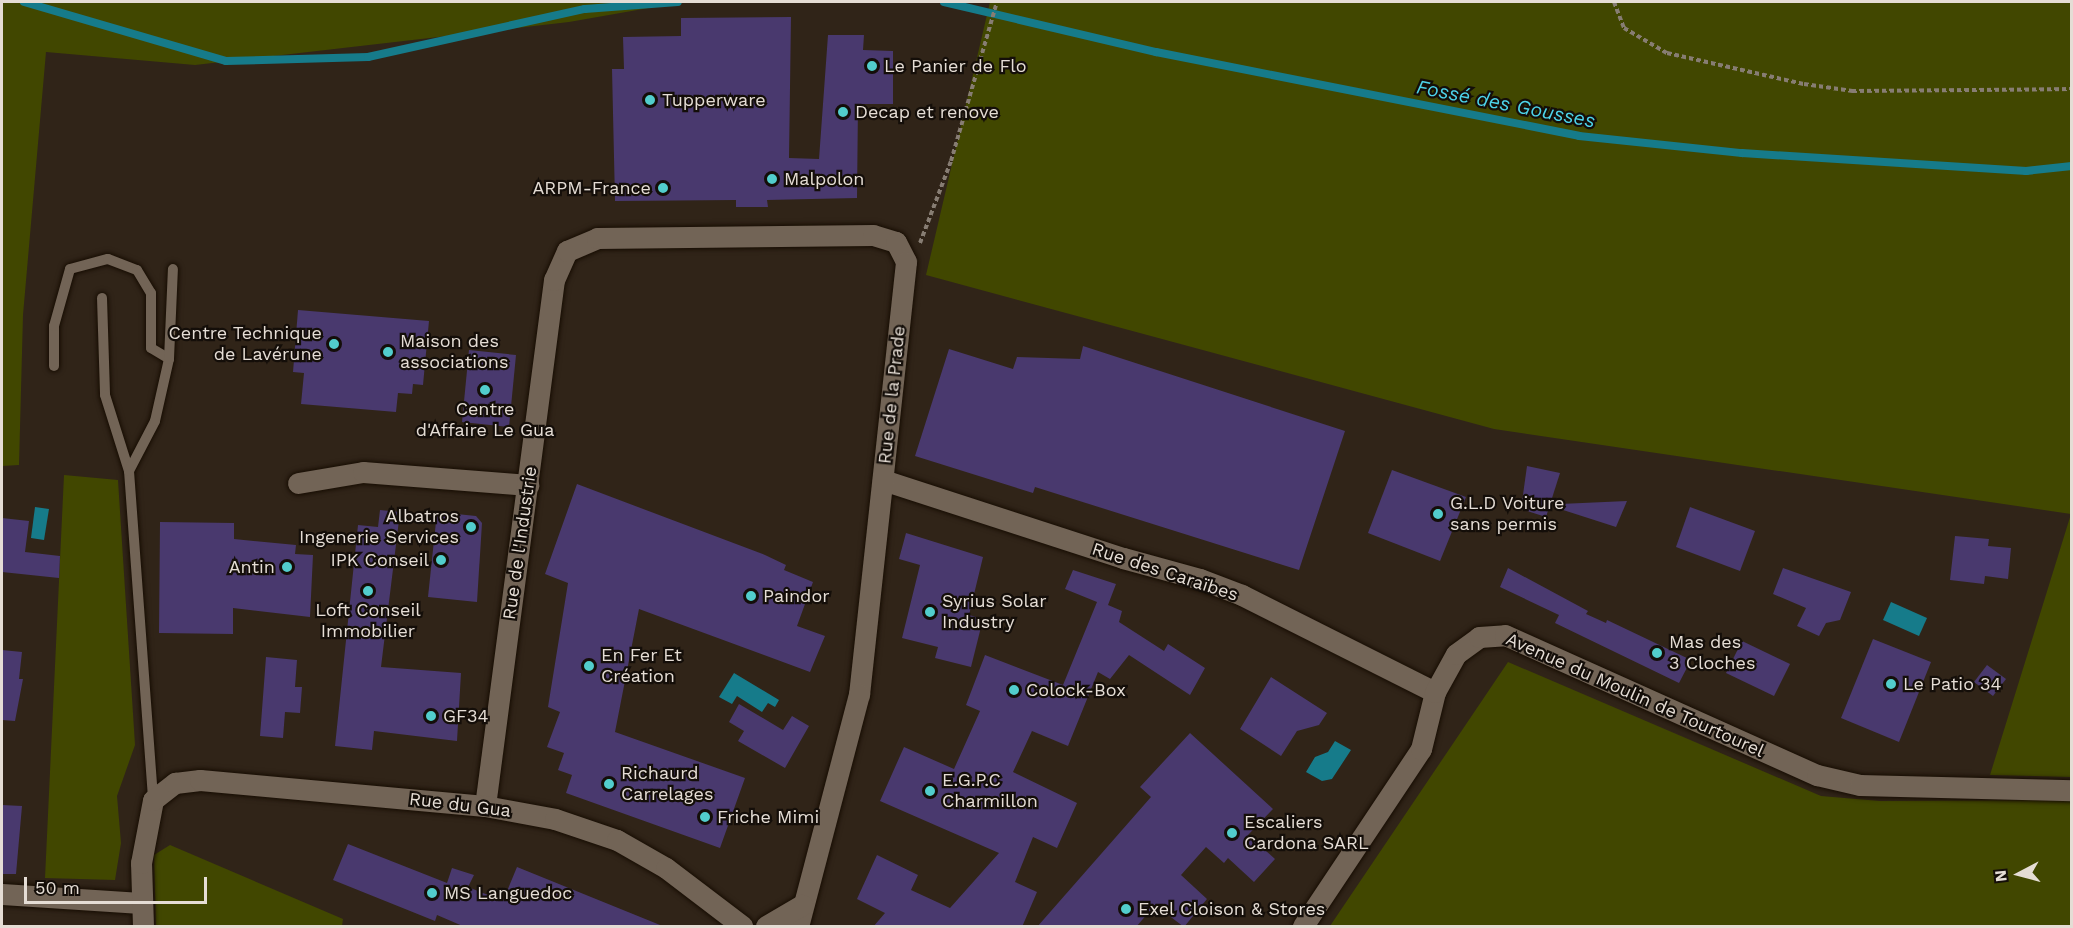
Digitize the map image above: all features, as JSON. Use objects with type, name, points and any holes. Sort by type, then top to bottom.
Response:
[{"type":"street","name":"Rue de l'Industrie","points":[[485,806],[554,280],[567,251],[597,238],[873,235],[896,242],[906,262]]},
{"type":"street","name":"Rue de la Prade","points":[[798,927],[801,905],[859,694],[906,262]]},
{"type":"street","points":[[298,483],[363,472],[528,485]]},
{"type":"street","name":"Rue des Caraïbes","points":[[883,480],[1123,558],[1200,579],[1242,595],[1435,692]]},
{"type":"street","name":"Avenue du Moulin de Tourtourel","points":[[1303,927],[1421,749],[1435,692],[1456,654],[1479,637],[1505,635],[1817,775],[1860,785],[1986,790],[2072,790]]},
{"type":"street","name":"Rue du Gua","points":[[153,800],[175,783],[200,780],[485,806],[555,819],[617,840],[666,868],[742,927]]},
{"type":"street","points":[[143,927],[141,863],[153,800]]},
{"type":"street","points":[[2,894],[141,903]]},
{"type":"street","points":[[766,927],[801,905]]},
{"type":"lane","points":[[54,366],[54,326],[70,269],[108,259],[137,270],[151,292],[150,348],[169,358]]},
{"type":"lane","points":[[129,471],[154,421],[169,358],[173,269]]},
{"type":"lane","points":[[102,298],[105,395],[129,471],[153,800]]},
{"type":"path","points":[[906,262],[923,239],[951,161],[997,2]]},
{"type":"path","points":[[1614,2],[1624,28],[1667,53],[1804,84],[1852,91],[2072,89]]},
{"type":"green space","points":[[2,2],[683,2],[569,22],[195,65],[46,52],[23,315],[19,465],[2,466]]},
{"type":"green space","points":[[990,2],[2071,2],[2071,514],[1494,429],[926,275]]},
{"type":"green space","points":[[64,475],[118,480],[135,745],[117,796],[121,843],[115,880],[45,878]]},
{"type":"green space","points":[[2071,514],[2071,777],[1990,775]]},
{"type":"green space","points":[[1508,662],[1821,796],[1880,801],[2071,800],[2071,926],[1330,926]]},
{"type":"green space","points":[[170,845],[343,919],[342,926],[156,926],[154,855]]},
{"type":"water","points":[[35,507],[49,509],[44,540],[31,538]]},
{"type":"water","points":[[1891,602],[1927,618],[1919,636],[1883,620]]},
{"type":"water","points":[[734,673],[779,700],[775,707],[768,703],[762,712],[737,696],[732,704],[719,697]]},
{"type":"water","points":[[1335,741],[1351,750],[1332,779],[1322,781],[1306,772],[1315,757],[1328,752]]},
{"type":"building","points":[[791,17],[789,158],[819,159],[828,35],[864,35],[863,50],[893,51],[893,104],[858,104],[857,198],[767,200],[768,207],[736,207],[736,200],[615,201],[612,69],[624,69],[623,37],[681,36],[681,18]]},
{"type":"building","points":[[298,310],[429,321],[423,385],[413,384],[412,394],[398,393],[396,412],[301,404],[304,373],[293,372]]},
{"type":"building","points":[[1083,346],[1345,431],[1299,570],[1035,487],[1033,493],[915,456],[949,349],[1013,369],[1017,357],[1080,359]]},
{"type":"building","name":"Centre d'Affaire Le Gua","points":[[469,350],[516,355],[509,427],[462,422]]},
{"type":"building","points":[[1527,466],[1560,473],[1546,517],[1521,509]]},
{"type":"building","points":[[1392,470],[1466,497],[1440,561],[1368,533]]},
{"type":"building","points":[[577,484],[765,555],[786,565],[784,570],[813,582],[797,626],[825,636],[810,672],[639,609],[615,732],[745,778],[720,848],[566,793],[572,775],[558,770],[564,753],[547,747],[560,712],[548,707],[568,583],[545,574]]},
{"type":"building","points":[[1627,501],[1616,527],[1560,509],[1560,504]]},
{"type":"building","points":[[1690,507],[1755,531],[1740,571],[1676,547]]},
{"type":"building","points":[[380,510],[400,512],[381,667],[461,673],[457,741],[374,731],[372,750],[335,746],[358,525],[378,527]]},
{"type":"building","points":[[437,512],[476,516],[482,523],[477,602],[428,597]]},
{"type":"building","points":[[2,518],[29,521],[25,552],[60,556],[59,578],[2,572]]},
{"type":"building","points":[[160,522],[234,523],[234,539],[296,545],[295,554],[313,555],[310,617],[233,608],[233,634],[159,633]]},
{"type":"building","points":[[906,533],[983,557],[969,615],[983,619],[971,667],[935,658],[938,647],[902,638],[920,565],[899,559]]},
{"type":"building","points":[[1955,536],[1989,539],[1988,546],[2011,548],[2008,579],[1985,576],[1984,584],[1950,580]]},
{"type":"building","points":[[1508,568],[1588,611],[1586,614],[1606,623],[1607,620],[1691,660],[1679,683],[1555,623],[1559,615],[1500,587]]},
{"type":"building","points":[[1783,568],[1851,592],[1840,620],[1826,623],[1819,636],[1797,626],[1806,608],[1773,594]]},
{"type":"building","points":[[1073,570],[1116,584],[1108,605],[1122,611],[1119,622],[1164,651],[1168,644],[1205,668],[1190,695],[1129,655],[1110,679],[1098,672],[1068,746],[1032,731],[1013,772],[1077,803],[1057,848],[1033,837],[1015,882],[1037,892],[1022,927],[873,927],[885,913],[857,899],[877,855],[918,875],[911,890],[950,908],[999,853],[880,801],[904,747],[954,769],[980,711],[966,705],[985,655],[1063,685],[1097,602],[1065,589]]},
{"type":"building","points":[[1873,639],[1931,662],[1899,742],[1841,718]]},
{"type":"building","points":[[1742,641],[1790,664],[1774,696],[1726,673]]},
{"type":"building","points":[[2,650],[22,652],[19,679],[23,679],[15,721],[2,720]]},
{"type":"building","points":[[266,657],[297,660],[295,687],[302,687],[300,713],[285,712],[283,738],[260,736]]},
{"type":"building","points":[[1987,665],[2006,679],[1993,696],[1974,682]]},
{"type":"building","points":[[1271,677],[1327,713],[1319,725],[1297,731],[1281,756],[1240,729]]},
{"type":"building","points":[[739,704],[783,730],[792,716],[809,726],[785,768],[738,741],[744,731],[729,722]]},
{"type":"building","points":[[1190,733],[1273,809],[1248,835],[1275,859],[1254,882],[1228,858],[1224,863],[1206,847],[1181,875],[1207,899],[1184,927],[1155,905],[1136,927],[1037,927],[1151,797],[1140,787]]},
{"type":"building","points":[[2,805],[22,806],[16,874],[2,874]]},
{"type":"building","points":[[348,844],[447,883],[452,868],[474,875],[468,887],[503,901],[517,867],[665,927],[465,927],[437,915],[435,921],[333,880]]},
{"type":"waterway","name":"Fossé des Gousses","points":[[24,2],[226,61],[368,57],[585,9],[678,2]]},
{"type":"waterway","name":"Fossé des Gousses","points":[[944,2],[1156,52],[1579,136],[1742,153],[2026,171],[2072,166]]},
{"type":"place","name":"Le Panier de Flo","points":[[872,66]]},
{"type":"place","name":"Tupperware","points":[[650,100]]},
{"type":"place","name":"Decap et renove","points":[[843,112]]},
{"type":"place","name":"Malpolon","points":[[772,179]]},
{"type":"place","name":"ARPM-France","points":[[663,188]]},
{"type":"place","name":"Centre Technique de Lavérune","points":[[334,344]]},
{"type":"place","name":"Maison des associations","points":[[388,352]]},
{"type":"place","name":"Centre d'Affaire Le Gua","points":[[485,390]]},
{"type":"place","name":"G.L.D Voiture sans permis","points":[[1438,514]]},
{"type":"place","name":"Albatros Ingenerie Services","points":[[471,527]]},
{"type":"place","name":"IPK Conseil","points":[[441,560]]},
{"type":"place","name":"Antin","points":[[287,567]]},
{"type":"place","name":"Loft Conseil Immobilier","points":[[368,591]]},
{"type":"place","name":"Paindor","points":[[751,596]]},
{"type":"place","name":"Syrius Solar Industry","points":[[930,612]]},
{"type":"place","name":"Mas des 3 Cloches","points":[[1657,653]]},
{"type":"place","name":"En Fer Et Création","points":[[589,666]]},
{"type":"place","name":"Le Patio 34","points":[[1891,684]]},
{"type":"place","name":"Colock-Box","points":[[1014,690]]},
{"type":"place","name":"GF34","points":[[431,716]]},
{"type":"place","name":"Richaurd Carrelages","points":[[609,784]]},
{"type":"place","name":"E.G.P.C Charmillon","points":[[930,791]]},
{"type":"place","name":"Friche Mimi","points":[[705,817]]},
{"type":"place","name":"Escaliers Cardona SARL","points":[[1232,833]]},
{"type":"place","name":"MS Languedoc","points":[[432,893]]},
{"type":"place","name":"Exel Cloison & Stores","points":[[1126,909]]}]
